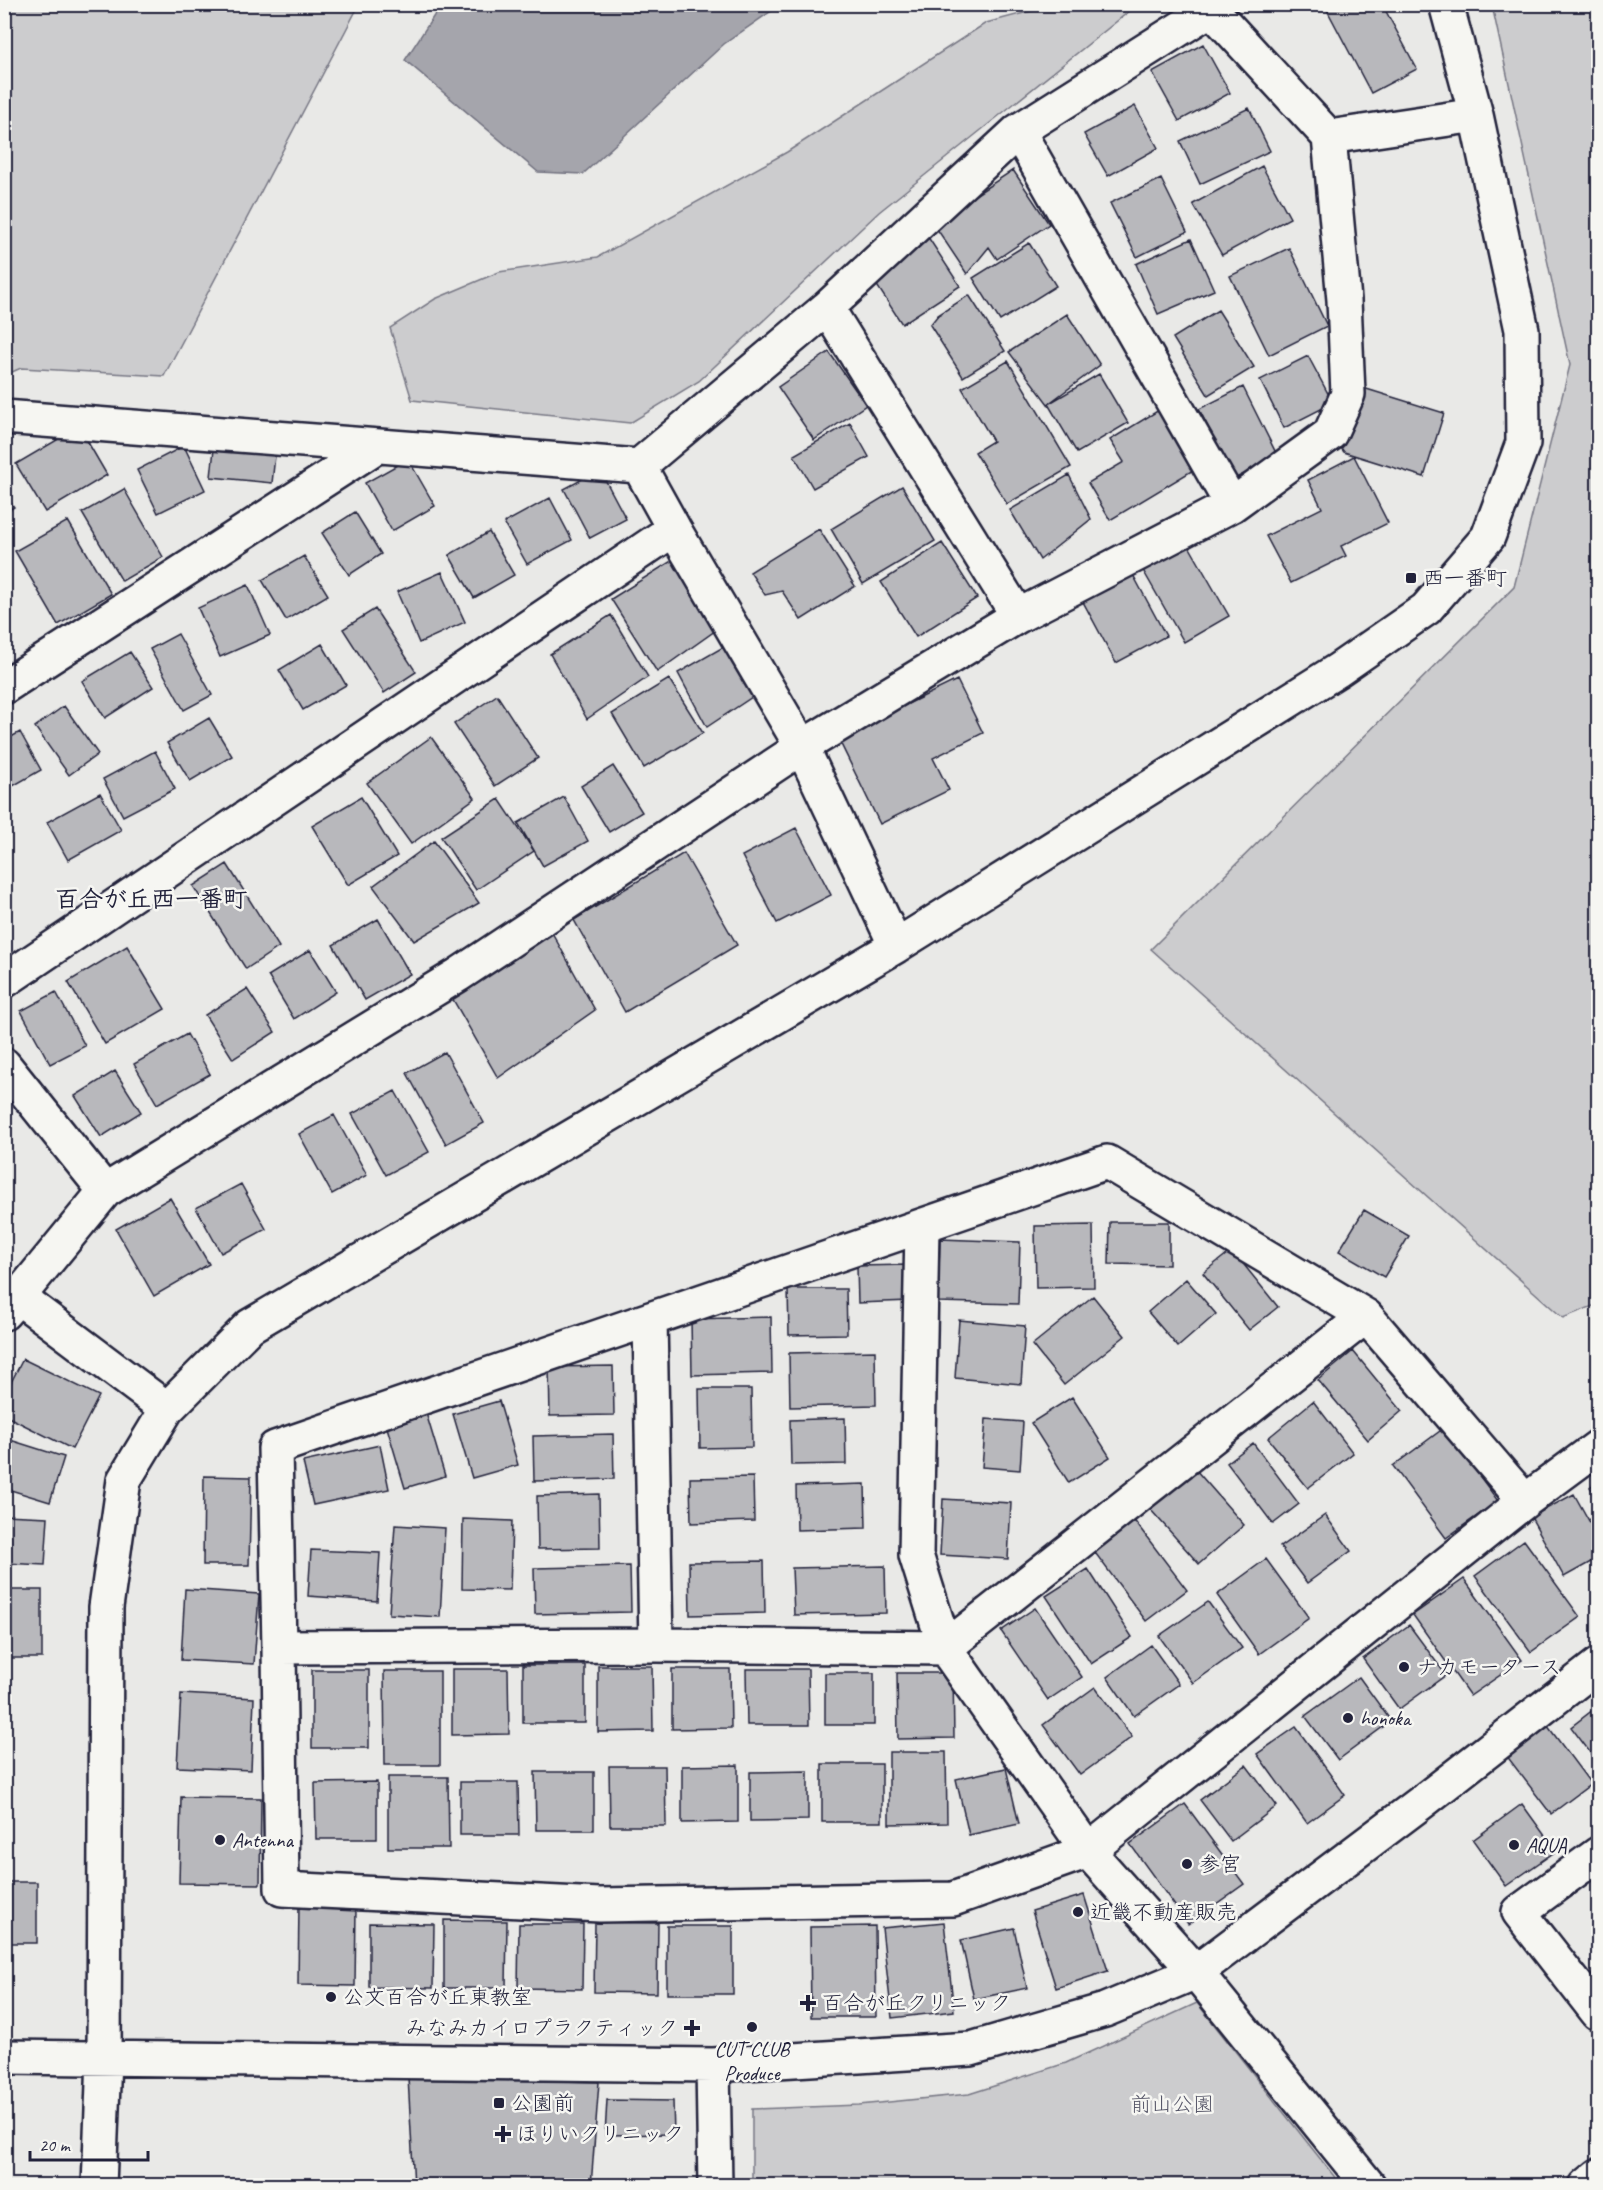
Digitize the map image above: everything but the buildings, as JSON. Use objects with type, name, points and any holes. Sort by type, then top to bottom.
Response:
[{"type":"street","points":[[99,2186],[104,2058],[106,1608],[124,1480],[167,1408],[250,1326],[896,946],[1347,663],[1426,609],[1488,537],[1523,443],[1522,330],[1476,115],[1446,4]]},
{"type":"street","points":[[4,417],[639,466],[827,308],[1018,131],[1211,9],[1329,137],[1344,300],[1348,394],[1330,434],[1232,505],[1018,616],[802,747],[458,975],[105,1191],[11,1305],[167,1408]]},
{"type":"street","points":[[1329,137],[1476,115]]},
{"type":"street","points":[[1018,131],[1232,505]]},
{"type":"street","points":[[827,308],[1018,616]]},
{"type":"street","points":[[4,687],[377,446]]},
{"type":"street","points":[[639,466],[802,747],[896,946]]},
{"type":"street","points":[[4,981],[674,529]]},
{"type":"street","points":[[4,1065],[105,1191]]},
{"type":"street","points":[[1525,1501],[1366,1316],[1107,1162],[274,1448],[279,1647],[281,1898],[600,1905],[953,1899],[1088,1851],[1525,1501],[1599,1447]]},
{"type":"street","points":[[921,1226],[915,1555],[945,1648],[1088,1851],[1196,1972],[1369,2186]]},
{"type":"street","points":[[279,1647],[656,1645],[945,1648],[1366,1316]]},
{"type":"street","points":[[650,1319],[656,1645]]},
{"type":"street","points":[[4,2057],[104,2058],[270,2046],[713,2065],[970,2049],[1105,2010],[1196,1972],[1599,1665]]},
{"type":"street","points":[[1599,1854],[1519,1912],[1599,2013]]},
{"type":"street","points":[[713,2065],[715,2186]]},
{"type":"street","points":[[1586,2186],[1599,2176]]},
{"type":"green space","points":[[5,4],[359,5],[164,376],[21,368],[5,375]]},
{"type":"green space","points":[[1047,5],[1137,5],[879,212],[699,381],[630,423],[412,400],[390,328],[435,299],[499,272],[598,257],[787,152],[986,23]]},
{"type":"green space","points":[[1486,5],[1598,5],[1598,1304],[1563,1318],[1151,949],[1514,587],[1570,365],[1493,10]]},
{"type":"green space","name":"前山公園","points":[[1197,2003],[1341,2185],[752,2185],[752,2109],[859,2105],[969,2094],[1066,2063]]},
{"type":"shaded area","points":[[441,5],[780,5],[724,44],[583,174],[538,172],[405,60]]},
{"type":"place","name":"西一番町","points":[[1411,578]]},
{"type":"place","name":"ナカモータース","points":[[1404,1667]]},
{"type":"place","name":"honoka","points":[[1348,1718]]},
{"type":"place","name":"Antenna","points":[[220,1840]]},
{"type":"place","name":"AQUA","points":[[1514,1845]]},
{"type":"place","name":"参宮","points":[[1187,1864]]},
{"type":"place","name":"近畿不動産販売","points":[[1078,1912]]},
{"type":"place","name":"公文百合が丘東教室","points":[[331,1997]]},
{"type":"place","name":"百合が丘クリニック","points":[[808,2003]]},
{"type":"place","name":"CUT CLUB Produce","points":[[752,2027]]},
{"type":"place","name":"みなみカイロプラクティック","points":[[692,2028]]},
{"type":"place","name":"公園前","points":[[499,2103]]},
{"type":"place","name":"ほりいクリニック","points":[[503,2134]]},
{"type":"district","name":"百合が丘西一番町","points":[[151,899]]}]
